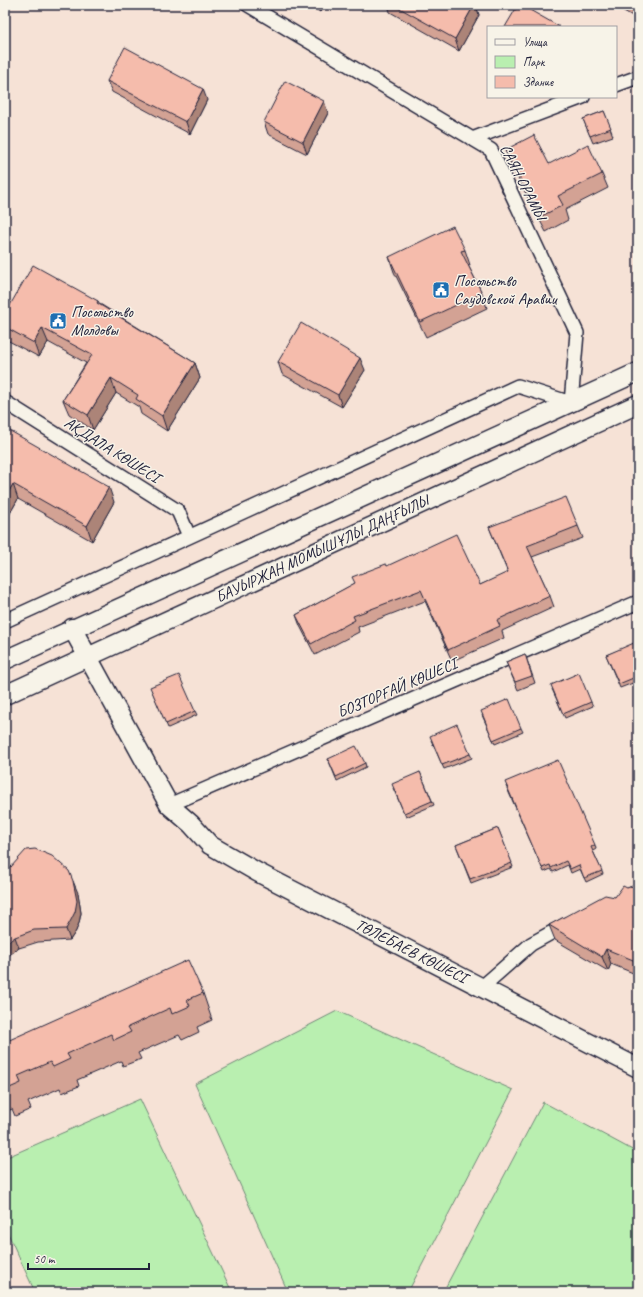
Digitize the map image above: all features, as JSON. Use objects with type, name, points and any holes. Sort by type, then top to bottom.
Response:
[{"type":"main road","name":"БАУЫРЖАН МОМЫШҰЛЫ ДАҢҒЫЛЫ","points":[[5,660],[72,628],[638,372]]},
{"type":"main road","name":"БАУЫРЖАН МОМЫШҰЛЫ ДАҢҒЫЛЫ","points":[[5,695],[638,404]]},
{"type":"main road","points":[[72,628],[168,805]]},
{"type":"main road","name":"ТӨЛЕБАЕВ КӨШЕСІ","points":[[168,805],[191,824],[210,844],[257,872],[482,986],[638,1068]]},
{"type":"street","name":"САЯН ОРАМЫ","points":[[248,5],[491,150],[577,333],[571,403]]},
{"type":"street","points":[[617,85],[638,76]]},
{"type":"street","points":[[472,139],[580,98]]},
{"type":"street","points":[[5,620],[518,386],[571,403]]},
{"type":"street","name":"АҚДАЛА КӨШЕСІ","points":[[5,402],[178,511],[189,536]]},
{"type":"street","name":"БОЗТОРҒАЙ КӨШЕСІ","points":[[168,805],[638,602]]},
{"type":"street","points":[[482,986],[531,944],[576,919]]},
{"type":"green space","points":[[337,1011],[513,1090],[408,1292],[288,1292],[195,1084]]},
{"type":"green space","points":[[140,1099],[232,1292],[35,1292],[5,1227],[5,1158]]},
{"type":"green space","points":[[543,1102],[638,1153],[638,1292],[443,1292]]},
{"type":"building","points":[[394,5],[474,5],[455,39]]},
{"type":"building","points":[[518,5],[521,5],[558,26],[506,26]]},
{"type":"building","points":[[628,5],[638,5],[638,10]]},
{"type":"building","points":[[125,47],[203,89],[186,122],[107,81]]},
{"type":"building","points":[[285,81],[324,101],[303,142],[264,122]]},
{"type":"building","points":[[604,111],[611,128],[590,136],[583,119]]},
{"type":"building","points":[[534,135],[549,164],[588,144],[602,174],[558,196],[563,205],[540,217],[505,150]]},
{"type":"building","name":"Посольство Саудовской Аравии","points":[[453,226],[465,250],[461,251],[482,293],[420,322],[389,257]]},
{"type":"building","points":[[33,265],[98,301],[97,303],[195,363],[162,416],[136,399],[138,395],[111,378],[88,415],[63,400],[92,355],[42,328],[34,343],[5,327],[5,314]]},
{"type":"building","points":[[301,323],[360,358],[338,395],[278,362]]},
{"type":"building","points":[[5,428],[109,487],[87,526],[13,484],[5,498]]},
{"type":"building","points":[[566,497],[578,526],[527,546],[550,596],[497,620],[500,626],[448,650],[421,590],[353,616],[355,620],[311,644],[296,615],[355,583],[352,577],[386,564],[387,566],[456,534],[480,585],[508,572],[489,527]]},
{"type":"building","points":[[634,643],[635,645],[638,643],[638,676],[619,684],[606,655]]},
{"type":"building","points":[[525,654],[532,676],[515,682],[506,662]]},
{"type":"building","points":[[579,673],[591,702],[563,714],[551,685]]},
{"type":"building","points":[[179,675],[195,711],[166,724],[150,687]]},
{"type":"building","points":[[509,699],[521,728],[493,740],[481,711]]},
{"type":"building","points":[[457,724],[470,754],[442,765],[430,736]]},
{"type":"building","points":[[356,746],[365,763],[336,777],[328,759]]},
{"type":"building","points":[[558,760],[595,845],[591,847],[602,871],[584,878],[579,865],[570,869],[566,861],[551,868],[550,865],[542,868],[505,782]]},
{"type":"building","points":[[420,772],[432,801],[404,813],[392,784]]},
{"type":"building","points":[[498,828],[512,863],[470,879],[456,845]]},
{"type":"building","points":[[35,849],[52,856],[69,871],[73,881],[77,901],[75,912],[66,929],[34,930],[15,937],[5,944],[5,864],[11,867],[26,850]]},
{"type":"building","points":[[638,884],[638,962],[606,949],[602,957],[549,925],[605,895],[615,897],[623,886],[627,888]]},
{"type":"building","points":[[188,960],[203,993],[187,1000],[190,1006],[172,1014],[170,1008],[128,1027],[131,1032],[114,1040],[111,1034],[67,1054],[70,1059],[53,1067],[50,1062],[18,1076],[21,1083],[5,1090],[5,1042]]},
{"type":"place","name":"Посольство Саудовской Аравии","points":[[441,290]]},
{"type":"place","name":"Посольство Молдовы","points":[[58,321]]}]
